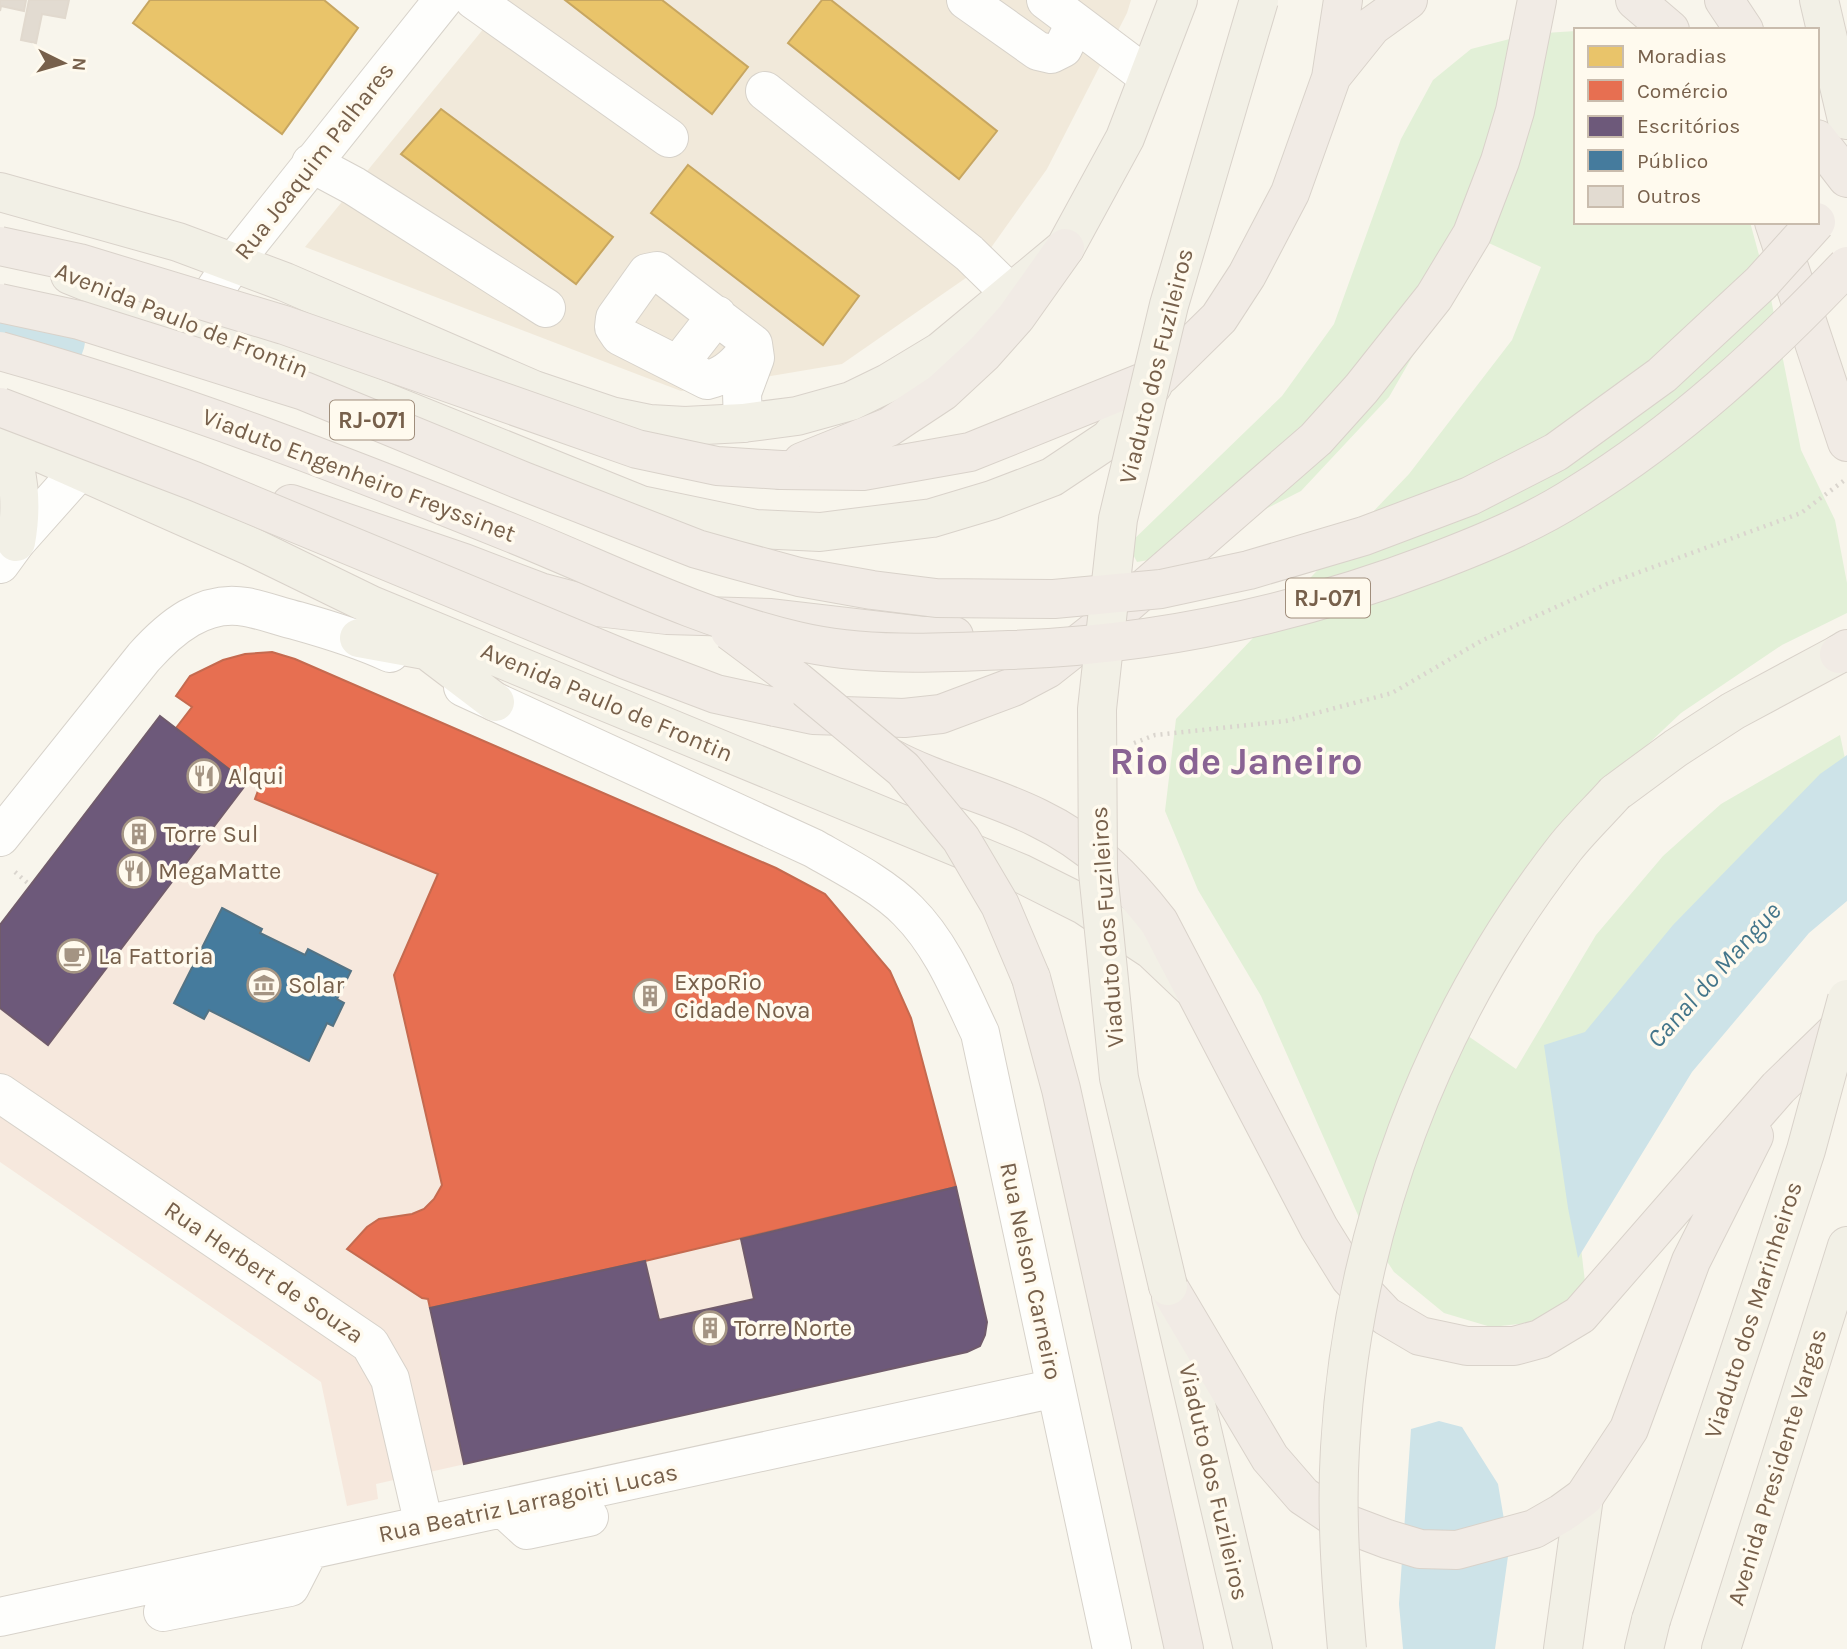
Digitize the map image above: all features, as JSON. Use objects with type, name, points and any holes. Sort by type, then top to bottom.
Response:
[{"type":"highway","points":[[1331,78],[1343,0]]},
{"type":"highway","points":[[1331,78],[1372,26],[1408,0]]},
{"type":"highway","points":[[1,424],[194,481],[626,660],[716,694],[813,715],[904,718],[941,714],[1013,687],[1047,669],[1099,628],[1316,439],[1361,388],[1434,298],[1472,234],[1500,161],[1515,111],[1537,0]]},
{"type":"highway","points":[[1635,0],[1668,28]]},
{"type":"highway","points":[[1724,0],[1743,28]]},
{"type":"highway","name":"Avenida Paulo de Frontin","points":[[1161,375],[1219,318],[1247,275],[1290,193],[1331,78]]},
{"type":"highway","points":[[1819,142],[1847,178]]},
{"type":"highway","name":"RJ-071","points":[[1819,220],[1847,189]]},
{"type":"highway","points":[[1775,224],[1847,442]]},
{"type":"highway","name":"RJ-071","points":[[0,303],[79,320],[304,391],[697,549],[736,560],[799,577],[872,590],[936,598],[1054,600],[1161,589],[1249,570],[1364,536],[1470,496],[1556,452],[1662,375],[1761,283],[1815,224]]},
{"type":"highway","points":[[0,245],[79,263],[284,325],[637,449],[717,466],[863,471],[970,452],[1161,375]]},
{"type":"highway","points":[[781,470],[889,427],[942,393],[984,353],[1016,317],[1065,248]]},
{"type":"highway","name":"RJ-071","points":[[711,617],[802,643],[864,650],[937,653],[1061,649],[1149,639],[1254,619],[1377,584],[1491,540],[1577,495],[1686,419],[1792,324],[1847,266]]},
{"type":"highway","name":"Viaduto Engenheiro Freyssinet","points":[[0,351],[133,390],[349,467],[711,617]]},
{"type":"highway","points":[[1,424],[93,436],[464,563],[540,592],[597,607],[667,615],[772,618],[925,636],[1019,635],[1099,628]]},
{"type":"highway","points":[[711,617],[797,681],[903,769],[961,839],[1000,905],[1031,978],[1060,1088],[1184,1649]]},
{"type":"highway","points":[[813,715],[917,772],[1037,817],[1107,862],[1159,922],[1319,1228],[1350,1278],[1386,1316],[1420,1336],[1467,1346],[1514,1346],[1540,1339],[1580,1315],[1778,1088],[1847,1021]]},
{"type":"highway","points":[[1168,1286],[1270,1458],[1303,1496],[1342,1522],[1420,1549],[1457,1550],[1534,1529],[1584,1497],[1629,1429],[1691,1261],[1778,1088]]},
{"type":"main road","points":[[0,192],[178,242],[285,282],[534,390],[611,416],[673,426],[743,423],[797,416],[851,401],[888,383],[941,351],[1065,248],[1125,138],[1178,0]]},
{"type":"main road","name":"Viaduto dos Fuzileiros","points":[[1252,1649],[1119,1078],[1098,872],[1097,709],[1118,519],[1169,305],[1258,0]]},
{"type":"main road","points":[[1819,0],[1847,120]]},
{"type":"main road","name":"Avenida Paulo de Frontin","points":[[0,245],[191,325],[642,505],[756,529],[820,532],[932,518],[992,500],[1052,477],[1109,439],[1161,375]]},
{"type":"main road","points":[[1,424],[15,462],[20,489],[21,516],[8,553]]},
{"type":"main road","name":"Avenida Paulo de Frontin","points":[[1,424],[81,469],[252,547],[365,622],[512,662],[1020,873],[1084,905],[1152,950],[1198,993]]},
{"type":"main road","points":[[365,622],[423,650],[495,702]]},
{"type":"main road","points":[[423,650],[512,662]]},
{"type":"main road","points":[[1347,1649],[1339,1561],[1341,1435],[1353,1329],[1401,1141],[1432,1066],[1472,988],[1519,914],[1566,847],[1615,793],[1676,748],[1733,711],[1844,652]]},
{"type":"main road","name":"Viaduto dos Marinheiros","points":[[1647,1634],[1806,1150],[1847,999]]},
{"type":"main road","name":"Avenida Presidente Vargas","points":[[1721,1649],[1846,1251]]},
{"type":"main road","points":[[1563,1649],[1584,1497]]},
{"type":"street","name":"Rua Joaquim Palhares","points":[[191,325],[233,263],[443,0]]},
{"type":"street","points":[[474,0],[669,138]]},
{"type":"street","points":[[966,0],[1038,51],[1051,54],[1063,48],[1075,23]]},
{"type":"street","points":[[1046,0],[1147,76]]},
{"type":"street","points":[[765,91],[969,253],[1011,294]]},
{"type":"street","points":[[311,163],[354,186],[546,308]]},
{"type":"street","points":[[743,423],[743,393],[755,358],[753,344],[657,271],[647,273],[615,318],[614,327],[620,336],[707,380],[720,378],[753,344]]},
{"type":"street","points":[[678,365],[717,315]]},
{"type":"street","points":[[8,553],[81,469]]},
{"type":"street","points":[[0,838],[144,657],[190,616],[217,607],[244,606],[365,622]]},
{"type":"street","name":"Avenida Paulo de Frontin","points":[[365,622],[495,702],[813,848],[859,874],[908,911]]},
{"type":"street","name":"Rua Nelson Carneiro","points":[[908,911],[945,960],[980,1033],[1112,1649]]},
{"type":"street","name":"Rua Herbert de Souza","points":[[0,1093],[370,1344],[390,1379],[424,1525]]},
{"type":"street","name":"Rua Beatriz Larragoiti Lucas","points":[[0,1617],[1056,1388]]},
{"type":"street","points":[[503,1508],[527,1530],[656,1502]]},
{"type":"street","points":[[163,1612],[290,1587],[309,1550]]},
{"type":"path","points":[[1130,745],[1155,734],[1286,721],[1392,693],[1481,641],[1607,584],[1801,513],[1847,478]]},
{"type":"shaded area","points":[[507,0],[1131,0],[1127,13],[1047,169],[973,273],[842,364],[681,391],[305,247]]},
{"type":"shaded area","points":[[190,676],[825,894],[890,971],[911,1018],[956,1187],[987,1322],[980,1346],[967,1352],[376,1484],[378,1499],[347,1506],[321,1382],[0,1162],[0,925],[160,716],[176,727],[192,708],[176,696]]},
{"type":"green space","points":[[1574,31],[1574,224],[1751,224],[1771,299],[1801,450],[1835,520],[1847,583],[1847,613],[1782,645],[1681,713],[1558,829],[1439,1016],[1516,1069],[1596,935],[1663,856],[1721,804],[1840,735],[1847,768],[1561,1077],[1587,1299],[1557,1320],[1491,1327],[1444,1313],[1394,1272],[1361,1222],[1261,996],[1198,890],[1165,811],[1176,719],[1409,474],[1512,340],[1541,267],[1480,239],[1389,397],[1301,491],[1173,556],[1137,562],[1128,545],[1282,396],[1334,324],[1401,139],[1433,80],[1471,49],[1529,34]]},
{"type":"water","name":"Canal do Mangue","points":[[1847,755],[1847,901],[1809,933],[1692,1072],[1578,1258],[1544,1045],[1585,1032],[1673,925],[1820,774]]},
{"type":"water","points":[[1439,1421],[1462,1427],[1498,1484],[1509,1549],[1495,1649],[1403,1649],[1399,1604],[1411,1429]]},
{"type":"building: Moradias","points":[[150,0],[324,0],[358,28],[282,134],[133,23]]},
{"type":"building: Moradias","points":[[565,0],[662,0],[748,67],[712,114]]},
{"type":"building: Moradias","points":[[822,0],[831,0],[997,131],[959,179],[788,43]]},
{"type":"building: Moradias","points":[[441,109],[613,237],[576,284],[401,154]]},
{"type":"building: Moradias","points":[[688,165],[859,296],[823,345],[651,213]]},
{"type":"building: Comércio","name":"ExpoRio Cidade Nova","points":[[272,652],[295,659],[776,868],[825,894],[890,971],[911,1018],[956,1187],[645,1261],[430,1308],[428,1299],[422,1298],[347,1249],[367,1227],[379,1219],[412,1214],[424,1209],[442,1185],[394,975],[438,874],[255,799],[259,788],[247,783],[176,728],[192,707],[176,696],[190,676],[223,660],[245,654]]},
{"type":"building: Escritórios","name":"Torre Sul","points":[[160,716],[247,783],[48,1045],[0,1008],[0,925]]},
{"type":"building: Escritórios","name":"Torre Norte","points":[[956,1187],[987,1322],[980,1346],[967,1352],[464,1464],[430,1308],[645,1261],[659,1320],[754,1299],[741,1239]]},
{"type":"building: Público","name":"Solar","points":[[222,908],[262,929],[260,933],[305,955],[308,949],[351,971],[337,999],[344,1003],[333,1026],[327,1023],[309,1061],[209,1010],[204,1019],[174,1003]]},
{"type":"building: Outros","points":[[0,0],[26,0],[24,11],[1,6],[0,11]]},
{"type":"building: Outros","points":[[29,0],[69,0],[65,18],[42,14],[36,43],[21,40]]},
{"type":"waterway","points":[[0,327],[52,340]]},
{"type":"place","name":"Alqui","points":[[204,776]]},
{"type":"place","name":"Torre Sul","points":[[139,834]]},
{"type":"place","name":"MegaMatte","points":[[134,871]]},
{"type":"place","name":"La Fattoria","points":[[74,956]]},
{"type":"place","name":"Solar","points":[[264,985]]},
{"type":"place","name":"ExpoRio Cidade Nova","points":[[650,996]]},
{"type":"place","name":"Torre Norte","points":[[710,1328]]},
{"type":"district","name":"Rio de Janeiro","points":[[1236,761]]}]
